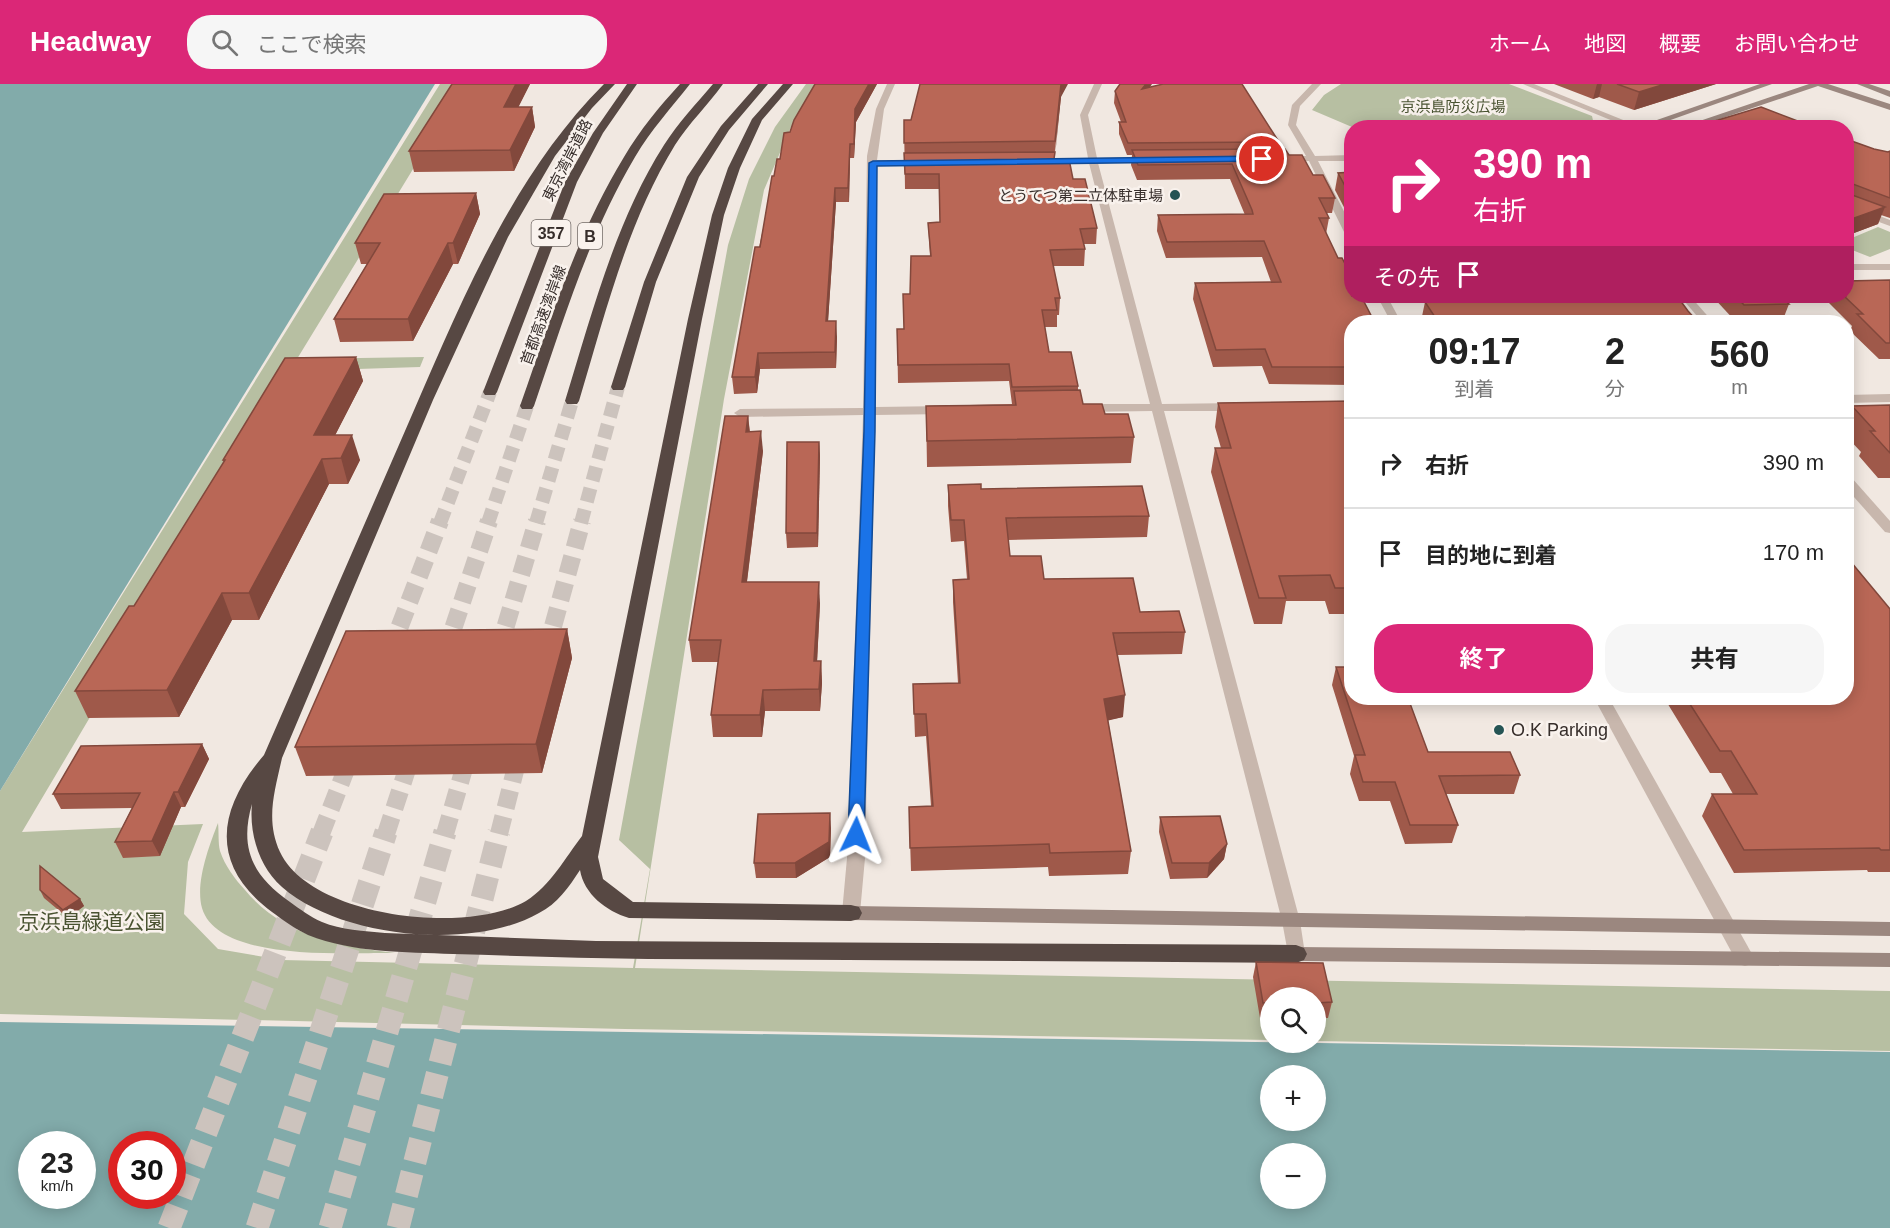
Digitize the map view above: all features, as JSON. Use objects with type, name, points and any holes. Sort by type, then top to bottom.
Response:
[{"type":"highway","points":[[590,841],[553,892],[531,908],[510,918],[466,925],[385,922],[343,912],[321,903],[289,881],[274,862],[263,834],[260,809],[272,758],[437,375],[498,244],[555,147],[597,95],[610,84]]},
{"type":"highway","name":"東京湾岸道路","points":[[490,392],[571,182],[598,133],[632,84]]},
{"type":"highway","name":"首都高速湾岸線","points":[[527,406],[600,208],[633,148],[658,111],[685,84]]},
{"type":"highway","name":"B","points":[[572,401],[610,281],[638,206],[666,151],[718,84]]},
{"type":"highway","points":[[618,387],[650,282],[693,177],[725,128],[763,84]]},
{"type":"highway","points":[[788,84],[757,119],[734,168],[718,215],[694,318],[588,857],[594,883],[612,900],[629,910],[851,913]]},
{"type":"highway","points":[[272,758],[253,777],[239,810],[235,844],[241,866],[272,903],[316,929],[357,940],[580,950],[1296,954]]},
{"type":"street","points":[[891,84],[880,109],[872,156],[870,411],[856,847],[851,913],[1890,929]]},
{"type":"street","points":[[1098,84],[1084,115],[1093,160],[1290,921],[1296,954],[1890,960]]},
{"type":"street","points":[[1317,84],[1296,105],[1292,125],[1312,158],[1344,222]]},
{"type":"street","points":[[1527,84],[1621,120]]},
{"type":"street","points":[[1660,120],[1768,84]]},
{"type":"street","points":[[1708,120],[1818,84],[1890,107]]},
{"type":"street","points":[[1861,84],[1890,94]]},
{"type":"street","points":[[1273,159],[1344,158]]},
{"type":"street","points":[[1034,161],[1166,160]]},
{"type":"street","points":[[873,163],[939,162]]},
{"type":"street","points":[[1854,209],[1890,223]]},
{"type":"street","points":[[1854,267],[1890,267]]},
{"type":"street","points":[[1691,303],[1702,315]]},
{"type":"street","points":[[1854,399],[1890,398]]},
{"type":"street","points":[[1076,408],[1249,406]]},
{"type":"street","points":[[740,413],[960,410]]},
{"type":"street","points":[[1854,489],[1890,529]]},
{"type":"street","points":[[1605,705],[1745,959]]},
{"type":"green space","name":"京浜島緑道公園","points":[[440,84],[465,84],[297,359],[424,357],[420,367],[295,371],[22,832],[203,824],[188,862],[184,914],[218,949],[282,960],[633,968],[650,869],[619,840],[728,245],[749,179],[775,127],[806,84],[822,84],[791,127],[764,190],[724,399],[635,968],[1890,991],[1890,1051],[1326,1041],[1326,987],[1260,987],[1260,1040],[625,1029],[0,1014],[0,791]]},
{"type":"green space","name":"京浜島防災広場","points":[[1341,84],[1509,84],[1592,116],[1593,120],[1344,120],[1344,124],[1312,110],[1324,95]]},
{"type":"green space","points":[[1878,227],[1890,232],[1890,249],[1870,257],[1854,251],[1854,237]]},
{"type":"green space","points":[[218,823],[220,851],[227,867],[260,906],[294,928],[313,936],[353,947],[395,953],[288,951],[258,946],[233,938],[213,926],[202,908],[200,887],[204,865]]},
{"type":"water","points":[[0,84],[435,84],[0,791]]},
{"type":"water","points":[[0,1022],[1260,1042],[1260,1053],[1326,1053],[1326,1043],[1890,1052],[1890,1228],[0,1228]]},
{"type":"building","points":[[452,84],[516,84],[504,107],[532,107],[510,150],[409,151]]},
{"type":"building","points":[[815,84],[869,84],[855,109],[854,144],[850,144],[848,188],[835,188],[826,321],[836,321],[835,352],[758,353],[755,377],[732,377],[755,247],[760,247],[772,176],[774,176],[777,159],[780,159],[784,133],[790,132],[794,120]]},
{"type":"building","points":[[920,84],[1061,84],[1055,141],[904,143],[904,120],[911,120]]},
{"type":"building","points":[[1120,84],[1146,84],[1142,89],[1163,84],[1242,84],[1279,142],[1128,143],[1119,122],[1126,122],[1115,91]]},
{"type":"building","points":[[1617,84],[1665,84],[1639,92]]},
{"type":"building","points":[[1761,107],[1795,120],[1718,120]]},
{"type":"building","points":[[1854,142],[1874,149],[1890,151],[1890,198],[1854,184]]},
{"type":"building","points":[[1285,149],[1289,155],[1302,155],[1313,175],[1323,175],[1335,198],[1319,198],[1329,218],[1319,218],[1338,258],[1342,258],[1344,262],[1344,303],[1365,303],[1371,315],[1344,315],[1344,367],[1272,367],[1265,349],[1216,350],[1195,283],[1281,282],[1264,241],[1167,242],[1158,215],[1253,214],[1252,210],[1232,164],[1138,165],[1132,150]]},
{"type":"building","points":[[1055,152],[1054,159],[1069,159],[1073,179],[1085,179],[1097,228],[1080,229],[1085,249],[1050,250],[1060,298],[1055,298],[1057,310],[1042,310],[1049,352],[1071,352],[1078,386],[1012,387],[1009,364],[898,365],[897,329],[904,329],[903,294],[910,294],[911,256],[931,256],[928,223],[940,222],[939,174],[905,174],[904,153]]},
{"type":"building","points":[[1338,173],[1344,173],[1344,184]]},
{"type":"building","points":[[476,193],[453,243],[448,243],[408,319],[334,319],[380,243],[355,243],[384,194]]},
{"type":"building","points":[[1854,196],[1885,207],[1854,218]]},
{"type":"building","points":[[1890,280],[1890,343],[1886,343],[1857,314],[1863,314],[1851,303],[1854,303],[1854,281]]},
{"type":"building","points":[[1426,303],[1682,303],[1692,315],[1434,315]]},
{"type":"building","points":[[1742,303],[1789,304],[1744,305]]},
{"type":"building","points":[[356,357],[314,435],[352,435],[341,458],[322,459],[249,593],[222,593],[167,690],[75,691],[129,606],[134,606],[285,358]]},
{"type":"building","points":[[1080,390],[1083,404],[1102,404],[1105,414],[1128,414],[1134,437],[927,441],[926,406],[1016,405],[1014,391]]},
{"type":"building","points":[[1344,401],[1344,588],[1335,588],[1330,575],[1279,576],[1286,598],[1259,598],[1215,448],[1231,448],[1218,403]]},
{"type":"building","points":[[1890,405],[1890,453],[1870,431],[1875,431],[1854,406]]},
{"type":"building","points":[[725,416],[748,416],[746,432],[761,431],[742,582],[819,582],[814,661],[821,661],[819,689],[763,690],[760,715],[711,715],[721,640],[689,640]]},
{"type":"building","points":[[787,442],[819,442],[817,533],[786,533]]},
{"type":"building","points":[[981,484],[981,489],[1142,486],[1149,516],[1006,518],[1010,556],[1041,556],[1044,579],[1133,578],[1140,612],[1179,611],[1185,632],[1113,633],[1125,695],[1104,699],[1131,851],[1050,853],[1049,844],[910,848],[909,807],[933,806],[926,714],[914,714],[913,684],[960,683],[953,580],[969,579],[964,520],[951,520],[948,485]]},
{"type":"building","points":[[1854,566],[1890,609],[1890,850],[1879,848],[1744,850],[1712,794],[1757,794],[1731,751],[1720,751],[1690,705],[1854,705]]},
{"type":"building","points":[[567,629],[536,744],[295,747],[346,631]]},
{"type":"building","points":[[1336,667],[1344,667],[1344,691]]},
{"type":"building","points":[[1349,705],[1411,705],[1428,752],[1510,752],[1520,775],[1439,776],[1458,825],[1410,825],[1395,782],[1363,782],[1355,755],[1365,755]]},
{"type":"building","points":[[202,744],[178,792],[174,792],[152,841],[115,842],[140,793],[53,794],[81,746]]},
{"type":"building","points":[[830,813],[829,842],[795,863],[754,863],[758,814]]},
{"type":"building","points":[[1220,816],[1227,844],[1209,863],[1172,863],[1160,817]]},
{"type":"building","points":[[40,866],[80,899],[63,910],[40,890]]},
{"type":"building","points":[[1256,962],[1323,963],[1332,1002],[1326,1002],[1326,987],[1260,987]]},
{"type":"tunnel","points":[[581,523],[618,387]]},
{"type":"tunnel","points":[[440,523],[490,392]]},
{"type":"tunnel","points":[[536,523],[572,401]]},
{"type":"tunnel","points":[[488,523],[527,406]]},
{"type":"tunnel","points":[[390,652],[440,521]]},
{"type":"tunnel","points":[[445,653],[489,521]]},
{"type":"tunnel","points":[[498,652],[537,521]]},
{"type":"tunnel","points":[[546,652],[582,521]]},
{"type":"tunnel","points":[[386,834],[413,751]]},
{"type":"tunnel","points":[[445,834],[469,751]]},
{"type":"tunnel","points":[[499,834],[520,751]]},
{"type":"tunnel","points":[[321,834],[352,754]]},
{"type":"tunnel","points":[[169,1228],[322,832]]},
{"type":"tunnel","points":[[257,1228],[386,832]]},
{"type":"tunnel","points":[[330,1228],[445,832]]},
{"type":"tunnel","points":[[398,1228],[499,832]]},
{"type":"place","name":"とうてつ第二立体駐車場","points":[[1175,195]]},
{"type":"place","name":"O.K Parking","points":[[1499,730]]},
{"type":"route","points":[[856,835],[869,431],[873,163],[1262,159]]}]
